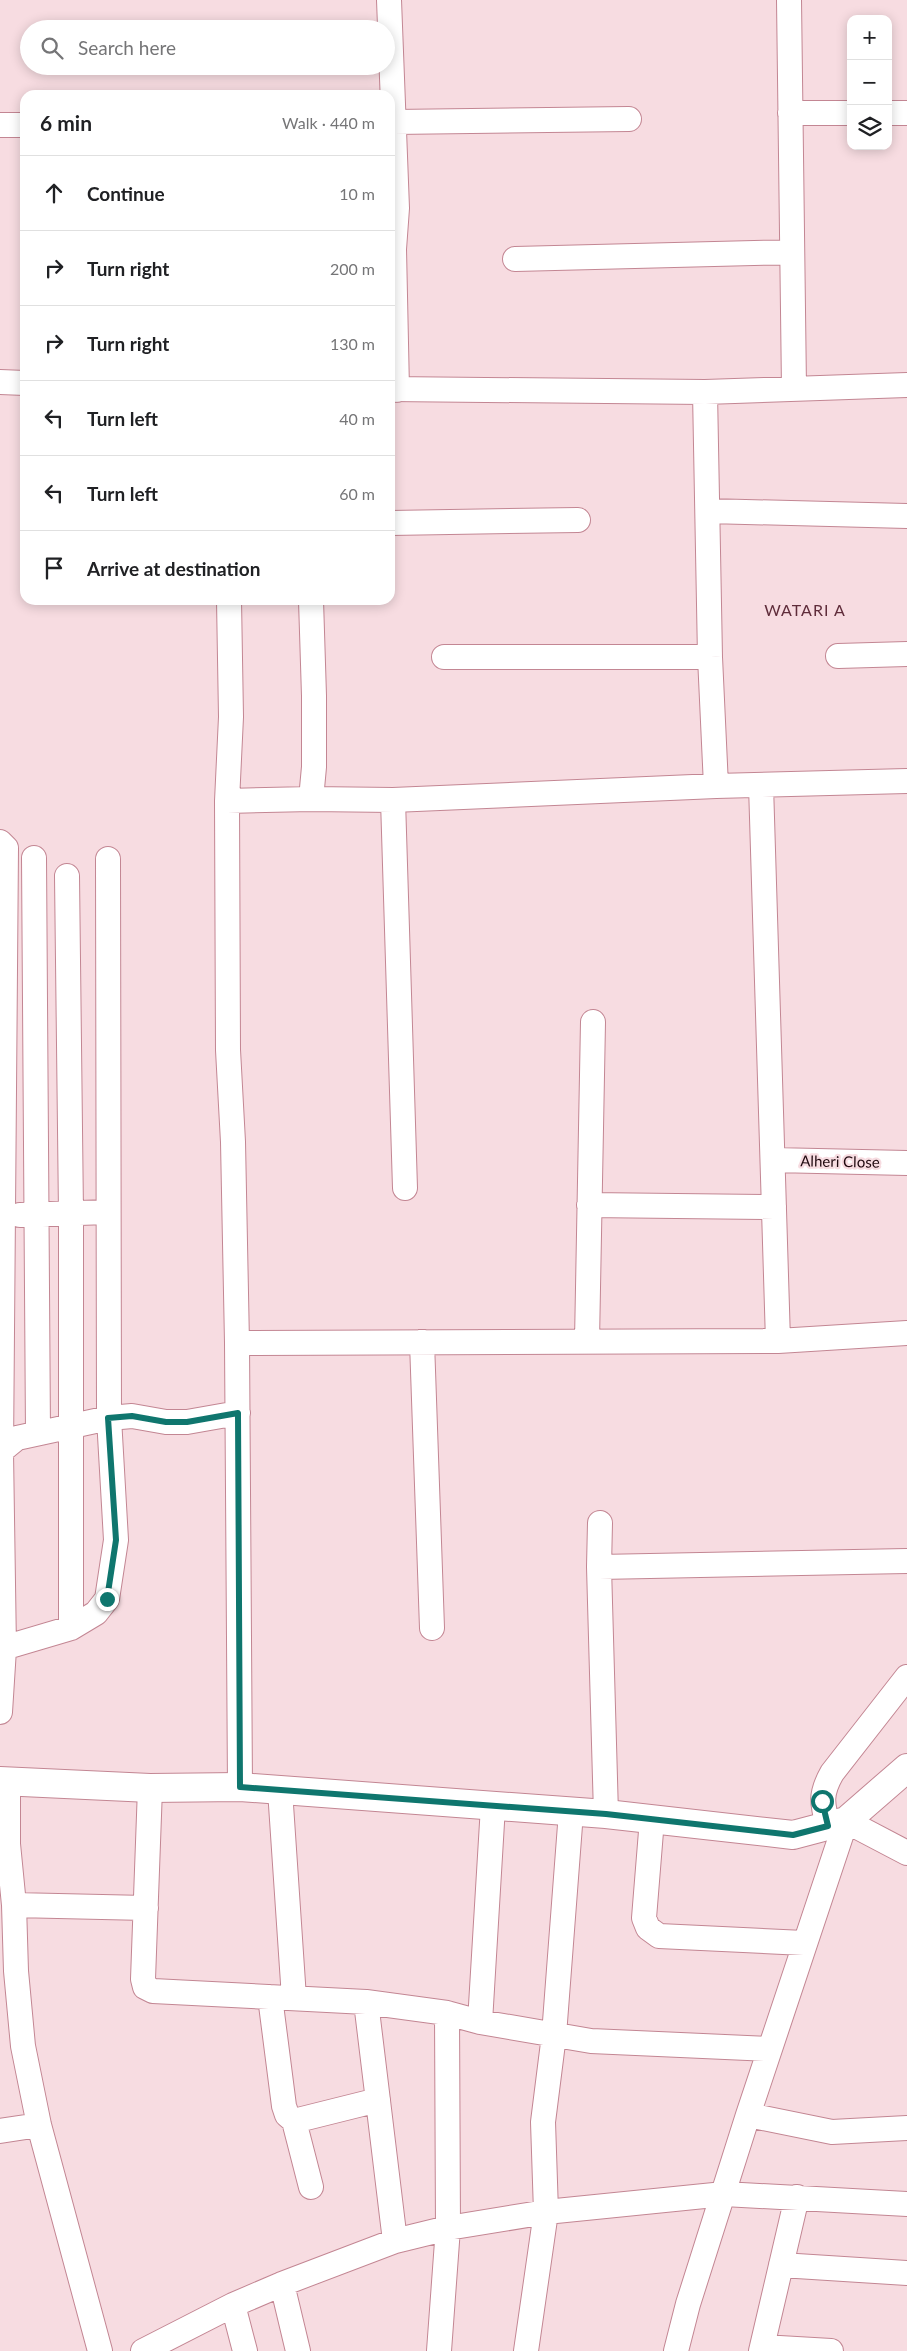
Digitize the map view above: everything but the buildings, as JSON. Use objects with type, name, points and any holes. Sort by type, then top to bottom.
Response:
[{"type":"street","points":[[389,0],[390,20]]},
{"type":"street","points":[[789,0],[794,388]]},
{"type":"street","points":[[392,75],[393,90]]},
{"type":"street","points":[[790,114],[847,113]]},
{"type":"street","points":[[892,113],[907,113]]},
{"type":"street","points":[[395,122],[629,119]]},
{"type":"street","points":[[0,125],[20,125]]},
{"type":"street","points":[[395,151],[397,208],[395,224]]},
{"type":"street","points":[[515,259],[792,252]]},
{"type":"street","points":[[0,382],[20,383]]},
{"type":"street","points":[[395,390],[705,392],[907,385]]},
{"type":"street","points":[[705,392],[710,657],[716,786]]},
{"type":"street","points":[[708,511],[907,516]]},
{"type":"street","points":[[395,524],[578,520]]},
{"type":"street","points":[[229,605],[231,717],[226,801],[228,1050],[233,1142],[237,1343],[240,1787]]},
{"type":"street","points":[[310,605],[314,696],[314,767],[311,799]]},
{"type":"street","points":[[838,656],[907,654]]},
{"type":"street","points":[[444,657],[710,657]]},
{"type":"street","points":[[226,801],[393,800],[716,786],[907,781]]},
{"type":"street","points":[[761,785],[778,1341]]},
{"type":"street","points":[[393,800],[406,1188]]},
{"type":"street","points":[[0,842],[6,848],[4,1215],[0,1452],[2,1649],[0,1712]]},
{"type":"street","points":[[34,858],[38,1434]]},
{"type":"street","points":[[2,1649],[71,1628],[96,1613],[107,1599],[116,1540],[108,1418],[108,859]]},
{"type":"street","points":[[67,876],[72,1213],[69,1427],[71,1628]]},
{"type":"street","points":[[4,1012],[108,1009]]},
{"type":"street","points":[[587,1342],[592,1022]]},
{"type":"street","name":"Alheri Close","points":[[773,1160],[907,1163]]},
{"type":"street","points":[[589,1205],[774,1206]]},
{"type":"street","points":[[4,1215],[108,1212]]},
{"type":"street","points":[[237,1343],[778,1341],[907,1333]]},
{"type":"street","points":[[422,1342],[432,1628]]},
{"type":"street","points":[[0,1452],[7,1444],[17,1438],[108,1418],[132,1416],[166,1422],[187,1422],[238,1413]]},
{"type":"street","points":[[600,1523],[599,1567],[606,1814]]},
{"type":"street","points":[[599,1567],[907,1561]]},
{"type":"street","points":[[907,1677],[832,1773],[825,1785],[822,1801],[837,1824],[907,1853]]},
{"type":"street","points":[[100,2351],[39,2125],[23,2046],[16,1971],[14,1905],[4,1781],[150,1788],[240,1787],[606,1814],[793,1835],[837,1824],[905,1772]]},
{"type":"street","points":[[150,1788],[143,1980],[145,1987],[153,1991],[366,2002],[447,2013],[480,2022],[591,2041],[644,2045],[770,2049]]},
{"type":"street","points":[[280,1790],[294,1998]]},
{"type":"street","points":[[480,2022],[493,1806]]},
{"type":"street","points":[[526,2351],[546,2212],[543,2122],[554,2035],[571,1812]]},
{"type":"street","points":[[652,1819],[644,1918],[648,1928],[659,1936],[804,1943]]},
{"type":"street","points":[[676,2351],[688,2304],[804,1943],[837,1824]]},
{"type":"street","points":[[14,1905],[146,1908]]},
{"type":"street","points":[[270,1996],[284,2106],[287,2115],[294,2120],[311,2187]]},
{"type":"street","points":[[366,2002],[395,2240]]},
{"type":"street","points":[[438,2351],[448,2228],[447,2013]]},
{"type":"street","points":[[294,2120],[378,2100]]},
{"type":"street","points":[[748,2115],[832,2132],[907,2128]]},
{"type":"street","points":[[0,2131],[39,2125]]},
{"type":"street","points":[[143,2351],[173,2344],[233,2305],[282,2284],[395,2240],[448,2228],[546,2212],[724,2194],[797,2196],[907,2204]]},
{"type":"street","points":[[797,2196],[762,2349],[831,2351]]},
{"type":"street","points":[[781,2266],[907,2273]]},
{"type":"street","points":[[282,2284],[298,2351]]},
{"type":"street","points":[[233,2305],[245,2351]]},
{"type":"district","name":"WATARI A","points":[[805,609]]},
{"type":"route","points":[[107,1599],[116,1540],[108,1418],[132,1416],[166,1422],[187,1422],[238,1413],[240,1787],[606,1814],[793,1835],[828,1826],[822,1801]]}]
